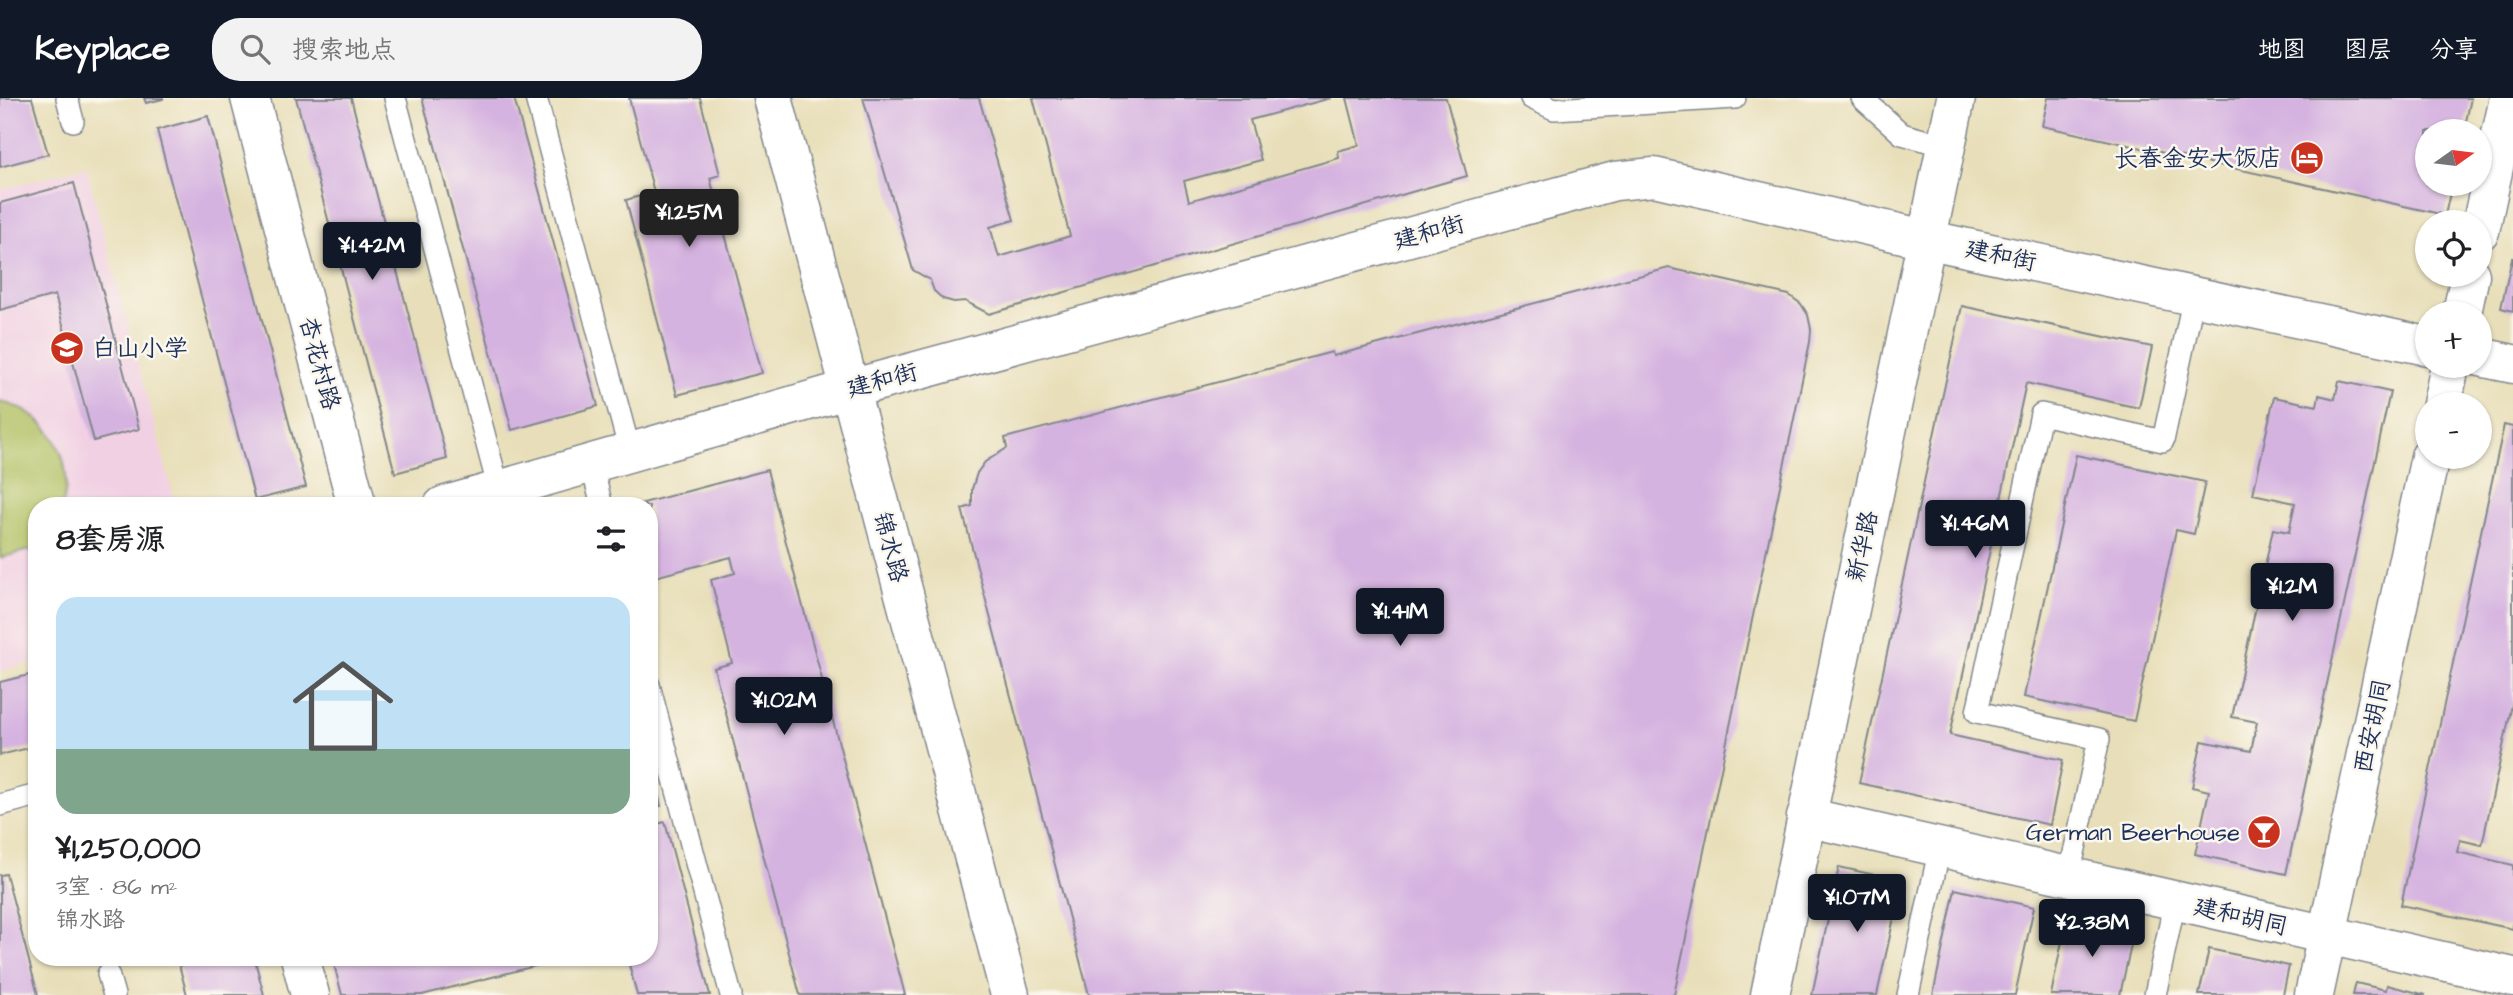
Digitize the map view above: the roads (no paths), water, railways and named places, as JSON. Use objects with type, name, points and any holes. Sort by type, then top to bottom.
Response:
[{"type":"street","name":"杏花村路","points":[[250,98],[355,497]]},
{"type":"street","name":"锦水路","points":[[773,98],[1010,995]]},
{"type":"street","name":"新华路","points":[[1770,995],[1956,98]]},
{"type":"street","points":[[2485,210],[2509,98]]},
{"type":"street","name":"建和街","points":[[475,497],[850,389],[1633,178],[1654,177],[1926,239],[2415,343]]},
{"type":"street","points":[[2492,360],[2513,364]]},
{"type":"street","name":"西安胡同","points":[[2314,995],[2427,469]]},
{"type":"street","name":"建和胡同","points":[[1806,817],[2513,977]]},
{"type":"street","points":[[302,966],[310,995]]},
{"type":"lane","points":[[67,98],[73,121]]},
{"type":"lane","points":[[395,98],[499,490]]},
{"type":"lane","points":[[536,98],[629,452]]},
{"type":"lane","points":[[1531,98],[1554,110],[1735,98]]},
{"type":"lane","points":[[1863,98],[1902,134],[1945,146]]},
{"type":"lane","points":[[2069,876],[2099,739],[1977,712],[1985,672],[2041,414],[2163,441],[2193,296]]},
{"type":"lane","points":[[591,463],[600,497]]},
{"type":"lane","points":[[658,719],[730,995]]},
{"type":"lane","points":[[0,805],[28,797]]},
{"type":"lane","points":[[1908,995],[1940,847]]},
{"type":"lane","points":[[2155,995],[2175,901]]},
{"type":"lane","points":[[108,974],[114,995]]},
{"type":"place","name":"长春金安大饭店","points":[[2307,158]]},
{"type":"place","name":"白山小学","points":[[67,348]]},
{"type":"place","name":"German Beerhouse","points":[[2264,832]]}]
